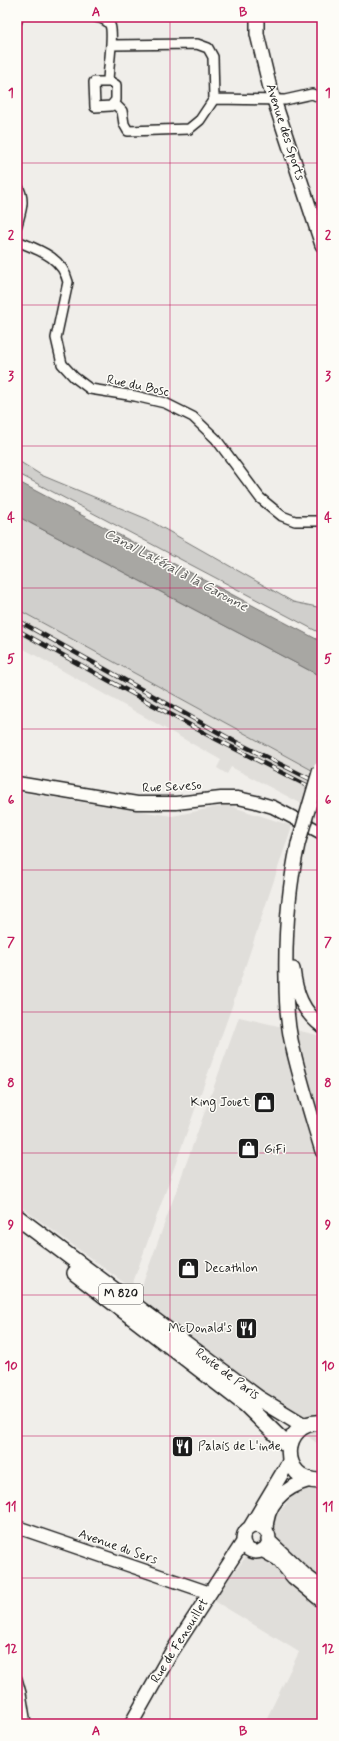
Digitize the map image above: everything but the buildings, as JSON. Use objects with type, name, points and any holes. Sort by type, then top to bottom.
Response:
[{"type":"main road","name":"Avenue des Sports","points":[[258,17],[257,34],[270,88],[322,245]]},
{"type":"main road","points":[[321,766],[298,844],[292,874],[286,913],[285,950],[286,1000],[291,1038],[300,1078],[322,1151]]},
{"type":"main road","points":[[286,913],[295,987],[305,1009],[312,1018],[322,1026]]},
{"type":"main road","points":[[286,1000],[322,1125]]},
{"type":"main road","name":"Route de Paris","points":[[17,1217],[258,1398],[304,1426]]},
{"type":"main road","name":"Route de Paris","points":[[17,1229],[246,1404],[290,1454],[298,1474],[316,1480]]},
{"type":"main road","points":[[258,1543],[261,1528],[250,1527],[290,1454],[293,1438],[304,1426],[314,1423],[322,1423]]},
{"type":"main road","points":[[258,1543],[269,1511],[277,1499],[290,1487],[316,1480]]},
{"type":"main road","points":[[258,1543],[297,1568],[322,1588]]},
{"type":"main road","points":[[258,1543],[278,1560],[293,1577],[322,1601]]},
{"type":"main road","name":"Rue de Fenouillet","points":[[131,1724],[171,1653],[232,1559],[258,1543]]},
{"type":"street","points":[[17,21],[18,17]]},
{"type":"street","points":[[96,17],[106,20],[110,26],[112,45],[109,51],[108,82]]},
{"type":"street","points":[[112,45],[197,44],[208,48],[213,57],[214,99],[200,120],[189,129],[128,131],[124,124],[122,111],[114,103]]},
{"type":"street","points":[[94,82],[108,82],[116,85],[116,100],[111,106],[95,107],[94,82]]},
{"type":"street","points":[[214,99],[284,100],[312,94],[322,98]]},
{"type":"street","points":[[17,185],[20,190],[23,204],[17,225]]},
{"type":"street","name":"Rue du Bosc","points":[[17,241],[39,249],[52,257],[67,275],[68,282],[56,338],[62,364],[74,377],[90,389],[135,396],[164,403],[193,417],[216,439],[260,498],[282,516],[295,521],[322,521]]},
{"type":"street","name":"Rue Seveso","points":[[17,783],[137,803],[176,803],[221,798],[238,798],[273,807],[322,833]]},
{"type":"street","name":"Avenue du Sers","points":[[17,1527],[210,1593]]},
{"type":"street","points":[[17,1679],[22,1693],[26,1724]]},
{"type":"shaded area","points":[[17,460],[41,475],[147,519],[293,602],[322,608],[322,634],[17,473]]},
{"type":"shaded area","points":[[17,516],[322,677],[322,763],[319,774],[17,609]]},
{"type":"shaded area","points":[[17,609],[313,771],[304,805],[231,767],[227,774],[217,768],[221,760],[17,645]]},
{"type":"shaded area","points":[[17,792],[172,816],[227,805],[292,826],[231,1009],[131,1288],[17,1204]]},
{"type":"shaded area","points":[[239,1017],[322,1036],[322,1447],[135,1305]]},
{"type":"shaded area","points":[[298,1488],[322,1489],[322,1724],[264,1724],[299,1652],[213,1600]]},
{"type":"water","name":"Canal Latéral à la Garonne","points":[[17,481],[322,642],[322,677],[17,516]]},
{"type":"railway","points":[[17,620],[232,740],[322,785]]},
{"type":"railway","points":[[17,630],[208,735],[322,793]]},
{"type":"place","name":"King Jouet","points":[[265,1102]]},
{"type":"place","name":"GiFi","points":[[248,1149]]},
{"type":"place","name":"Decathlon","points":[[189,1268]]},
{"type":"place","name":"McDonald's","points":[[247,1328]]},
{"type":"place","name":"Palais de L'inde","points":[[182,1446]]}]
